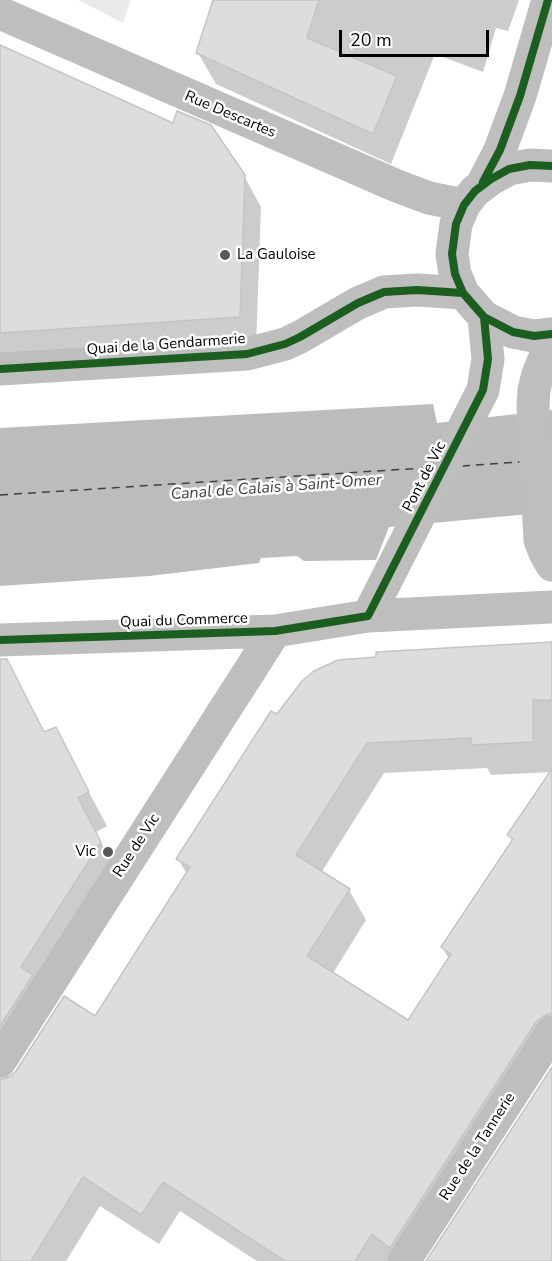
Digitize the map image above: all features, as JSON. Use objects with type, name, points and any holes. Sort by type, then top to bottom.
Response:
[{"type":"street","name":"Pont de Vic","points":[[368,616],[397,563],[483,390],[488,359],[473,305],[453,264],[452,244],[456,224],[500,150],[520,96],[548,0]]},
{"type":"street","name":"Rue Descartes","points":[[0,13],[397,186],[429,198],[473,195]]},
{"type":"street","points":[[473,195],[499,173],[520,166],[552,166]]},
{"type":"street","name":"Quai de la Gendarmerie","points":[[0,369],[247,354],[292,340],[358,303],[384,292],[417,290],[473,305]]},
{"type":"street","points":[[473,305],[513,332],[534,336],[552,334]]},
{"type":"street","points":[[552,340],[538,374],[533,406],[539,530],[542,546],[552,565]]},
{"type":"street","name":"Quai du Commerce","points":[[0,640],[275,631],[368,616],[552,608]]},
{"type":"street","name":"Rue de Vic","points":[[0,1060],[275,631]]},
{"type":"street","name":"Rue de la Tannerie","points":[[404,1261],[552,1032]]},
{"type":"shaded area","points":[[78,0],[131,0],[123,23]]},
{"type":"water","name":"Canal de Calais à Saint-Omer","points":[[433,404],[437,423],[552,410],[552,512],[389,527],[376,560],[304,561],[297,556],[261,558],[259,563],[149,576],[0,586],[0,428]]},
{"type":"building","points":[[213,0],[319,0],[307,38],[397,76],[373,134],[196,53]]},
{"type":"building","points":[[0,45],[173,123],[177,111],[211,125],[245,175],[240,317],[0,333]]},
{"type":"building","points":[[552,642],[552,700],[533,700],[533,742],[472,745],[471,738],[367,743],[296,855],[350,889],[307,956],[408,1020],[451,954],[441,947],[513,839],[507,835],[552,769],[552,1013],[536,1022],[390,1248],[372,1234],[355,1261],[285,1261],[163,1182],[141,1215],[83,1177],[31,1261],[0,1261],[0,1080],[16,1071],[64,996],[95,1016],[190,867],[176,859],[271,711],[277,714],[302,681],[314,671],[338,660],[376,657],[376,652]]},
{"type":"building","points":[[0,659],[7,659],[44,732],[56,727],[89,792],[78,798],[101,842],[21,967],[33,975],[0,1026]]},
{"type":"building","points":[[552,1067],[552,1261],[426,1261]]},
{"type":"ferry route","points":[[462,466],[520,462]]},
{"type":"ferry route","points":[[0,495],[424,468]]},
{"type":"cycle path","points":[[483,182],[500,150],[520,96],[548,0]]},
{"type":"cycle path","points":[[552,166],[530,165],[509,169],[475,191],[464,205],[456,224],[452,254],[455,274],[463,293],[484,317],[513,332],[534,336],[552,334]]},
{"type":"cycle path","points":[[0,369],[247,354],[285,344],[358,303],[384,292],[417,290],[463,293]]},
{"type":"cycle path","points":[[0,640],[275,631],[368,616],[483,390],[488,359],[484,317]]},
{"type":"place","name":"La Gauloise","points":[[225,255]]},
{"type":"place","name":"Vic","points":[[108,852]]}]
